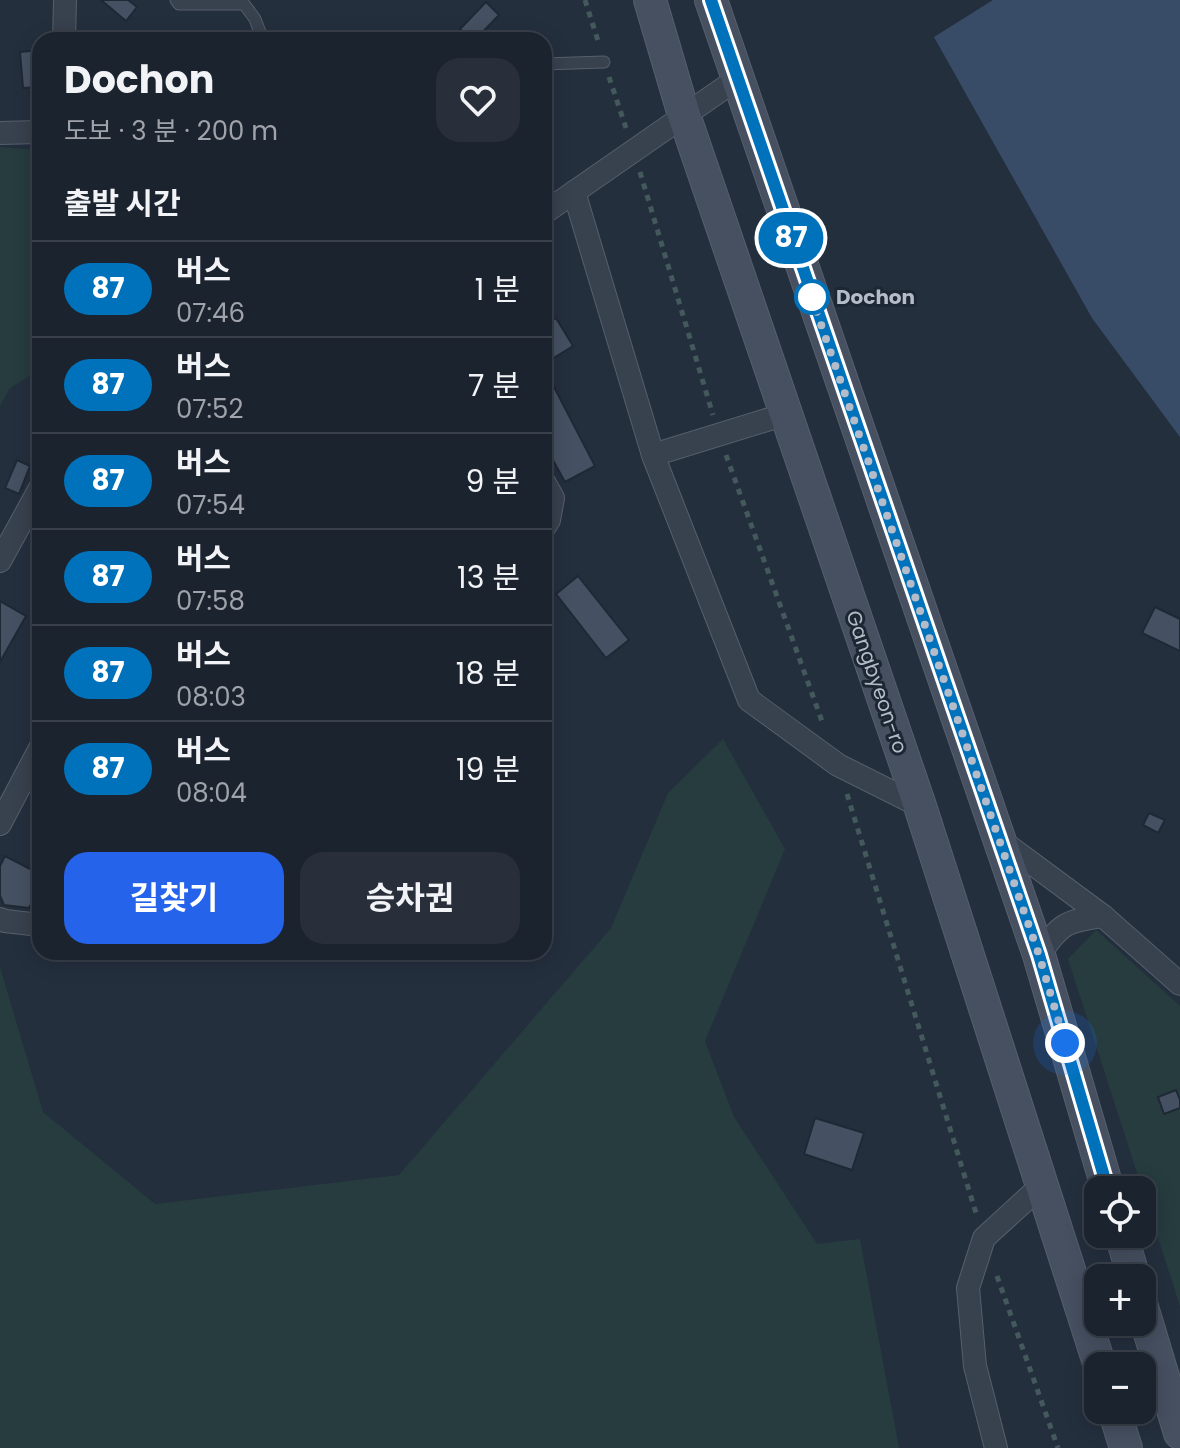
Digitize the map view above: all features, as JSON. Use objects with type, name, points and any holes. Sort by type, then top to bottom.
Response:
[{"type":"main road","name":"Gangbyeon-ro","points":[[650,0],[684,115],[920,806],[1096,1352]]},
{"type":"main road","points":[[711,0],[1039,955],[1104,1176]]},
{"type":"main road","points":[[1151,1336],[1180,1433]]},
{"type":"main road","points":[[1159,1363],[1180,1411]]},
{"type":"main road","points":[[1117,1424],[1123,1448]]},
{"type":"street","points":[[64,32],[65,0]]},
{"type":"street","points":[[552,207],[737,79]]},
{"type":"street","points":[[0,133],[32,132]]},
{"type":"street","points":[[574,192],[653,455],[749,700],[838,765],[920,806]]},
{"type":"street","points":[[653,455],[786,414]]},
{"type":"street","points":[[0,561],[32,503]]},
{"type":"street","points":[[0,824],[32,763]]},
{"type":"street","points":[[998,839],[1103,916],[1180,984]]},
{"type":"street","points":[[1039,955],[1056,931],[1075,920],[1103,916]]},
{"type":"street","points":[[0,919],[32,924]]},
{"type":"street","points":[[996,1448],[975,1366],[968,1288],[984,1238],[1042,1185]]},
{"type":"lane","points":[[176,0],[179,4],[244,4],[260,32]]},
{"type":"lane","points":[[552,64],[604,62]]},
{"type":"green space","points":[[0,147],[32,149],[32,375],[10,388],[0,406]]},
{"type":"green space","points":[[723,739],[785,849],[705,1041],[734,1117],[817,1244],[860,1239],[899,1448],[0,1448],[0,967],[43,1112],[155,1204],[399,1175],[611,928],[668,793]]},
{"type":"green space","points":[[1096,930],[1180,1006],[1180,1306],[1156,1232],[1156,1176],[1138,1176],[1068,959]]},
{"type":"water","points":[[993,0],[1180,0],[1180,437],[1092,318],[934,37]]},
{"type":"building","points":[[101,0],[128,0],[137,7],[126,21]]},
{"type":"building","points":[[486,2],[499,15],[483,32],[463,32],[460,29]]},
{"type":"building","points":[[32,51],[32,87],[23,88],[20,52]]},
{"type":"building","points":[[556,318],[573,346],[552,359],[552,320]]},
{"type":"building","points":[[552,386],[595,466],[565,482],[552,458]]},
{"type":"building","points":[[17,460],[30,466],[19,494],[5,488]]},
{"type":"building","points":[[578,576],[629,640],[606,658],[556,594]]},
{"type":"building","points":[[0,601],[26,616],[0,662]]},
{"type":"building","points":[[1155,607],[1180,619],[1180,651],[1142,633]]},
{"type":"building","points":[[1149,813],[1165,820],[1158,833],[1143,825]]},
{"type":"building","points":[[5,856],[32,870],[32,902],[29,908],[4,905],[0,896],[0,866]]},
{"type":"building","points":[[1176,1090],[1180,1108],[1164,1114],[1158,1097]]},
{"type":"building","points":[[815,1118],[864,1133],[852,1170],[804,1154]]},
{"type":"bus line","name":"87","points":[[711,0],[1039,955],[1104,1176]]},
{"type":"place","name":"Dochon","points":[[812,297]]},
{"type":"route","points":[[812,297],[807,284],[1039,955],[1065,1043]]}]
